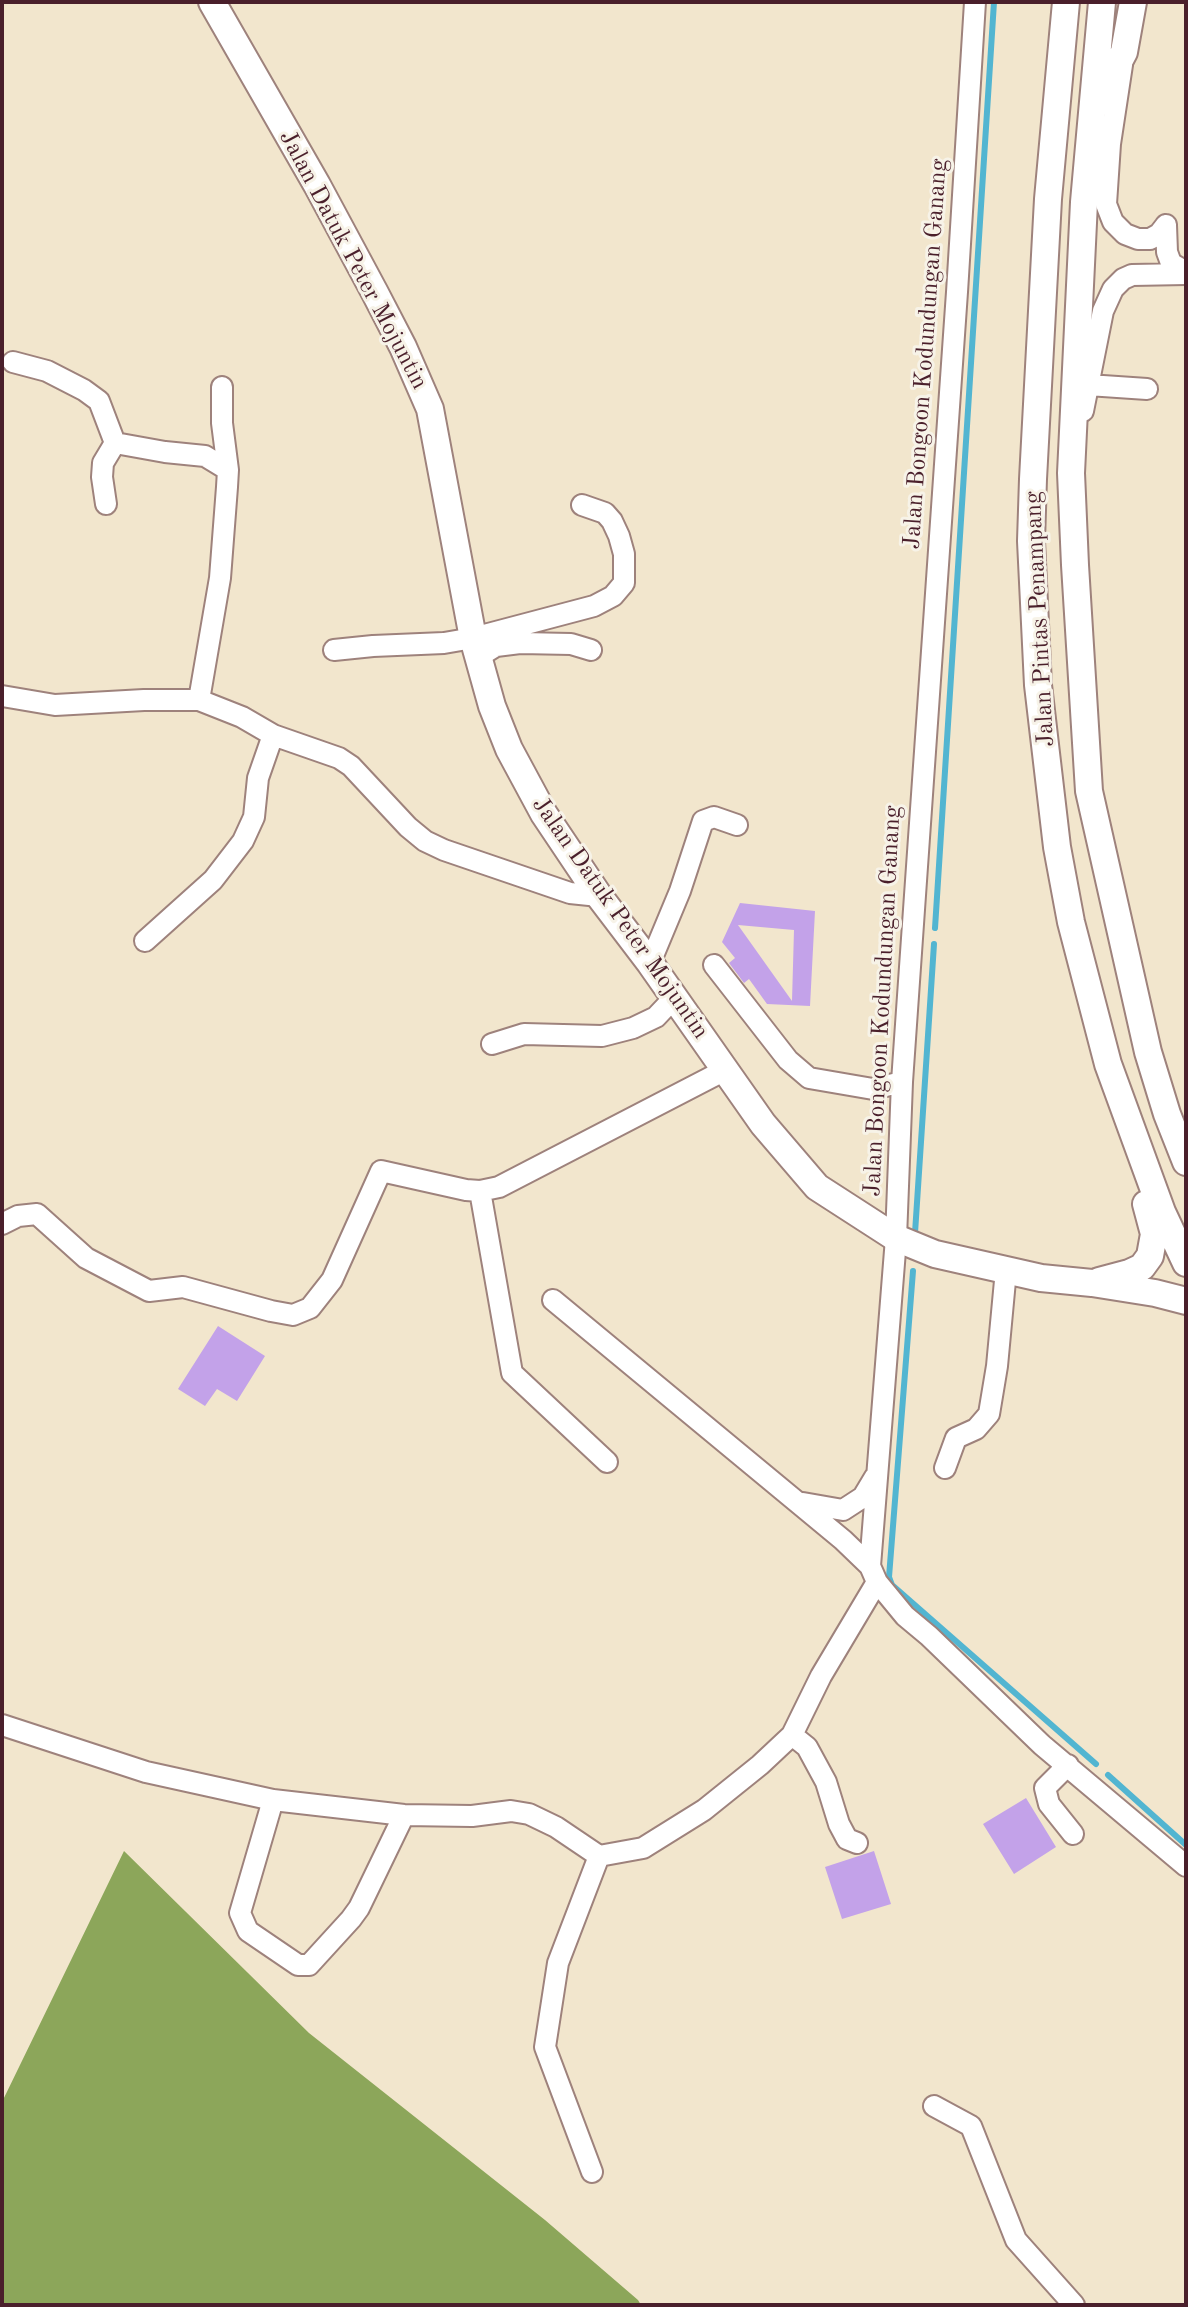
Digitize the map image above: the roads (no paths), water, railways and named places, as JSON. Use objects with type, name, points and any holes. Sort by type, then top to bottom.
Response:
[{"type":"main road","name":"Jalan Datuk Peter Mojuntin","points":[[212,2],[375,293],[430,409],[475,648],[509,749],[544,814],[599,896],[763,1124],[817,1187],[896,1238],[935,1254],[1041,1278],[1092,1283],[1186,1301]]},
{"type":"main road","name":"Jalan Pintas Penampang","points":[[1066,2],[1048,199],[1033,479],[1032,569],[1038,685],[1057,847],[1071,922],[1108,1064],[1162,1212],[1186,1263]]},
{"type":"main road","name":"Jalan Pintas Penampang","points":[[1102,2],[1084,202],[1071,473],[1089,791],[1148,1052],[1186,1162]]},
{"type":"main road","points":[[1093,112],[1124,52],[1133,2]]},
{"type":"main road","points":[[1092,1283],[1142,1267],[1153,1248],[1152,1222],[1130,1162],[1119,1120],[1119,1094]]},
{"type":"main road","points":[[1186,1270],[1186,1289]]},
{"type":"street","name":"Jalan Bongoon Kodundungan Ganang","points":[[874,1574],[877,1472],[896,1238],[902,1082],[975,2]]},
{"type":"street","points":[[1124,52],[1110,144],[1106,204],[1113,222],[1125,234],[1138,239],[1150,239],[1166,225],[1167,252],[1171,263],[1186,273]]},
{"type":"street","points":[[1071,473],[1103,311],[1113,289],[1132,275],[1186,273]]},
{"type":"street","points":[[13,362],[47,371],[99,401],[115,443]]},
{"type":"street","points":[[1088,385],[1147,389]]},
{"type":"street","points":[[199,700],[220,578],[228,470],[222,423],[222,387]]},
{"type":"street","points":[[115,443],[205,456],[228,470]]},
{"type":"street","points":[[106,504],[103,463],[115,443]]},
{"type":"street","points":[[475,648],[594,606],[613,596],[624,583],[624,554],[612,521],[605,513],[582,505]]},
{"type":"street","points":[[334,650],[444,643],[475,648],[520,643],[571,644],[591,650]]},
{"type":"street","points":[[2,696],[55,705],[199,700],[242,717],[273,735],[324,751],[351,766],[425,841],[570,893],[599,896]]},
{"type":"street","points":[[145,941],[206,887],[243,841],[254,817],[258,778],[273,735]]},
{"type":"street","points":[[650,963],[680,891],[703,821],[714,817],[737,825]]},
{"type":"street","points":[[714,965],[788,1060],[809,1078],[873,1089],[902,1082]]},
{"type":"street","points":[[492,1044],[524,1034],[602,1036],[633,1028],[656,1017],[674,998]]},
{"type":"street","points":[[2,1224],[18,1216],[37,1214],[86,1258],[149,1291],[183,1287],[293,1315],[310,1308],[332,1280],[381,1171],[480,1191],[499,1187],[725,1070]]},
{"type":"street","points":[[480,1191],[512,1373],[607,1462]]},
{"type":"street","points":[[945,1468],[956,1438],[976,1429],[989,1414],[1006,1270]]},
{"type":"street","points":[[553,1300],[843,1540],[874,1574],[905,1616],[1042,1745],[1186,1866]]},
{"type":"street","points":[[795,1500],[843,1510],[863,1497],[877,1472]]},
{"type":"street","points":[[2,1725],[146,1772],[273,1800],[404,1815],[472,1816],[511,1811],[529,1814],[556,1827],[599,1856],[643,1848],[704,1810],[792,1735],[874,1574]]},
{"type":"street","points":[[792,1735],[807,1747],[826,1782],[839,1824],[847,1839],[857,1843]]},
{"type":"street","points":[[1068,1765],[1045,1788],[1049,1804],[1073,1834]]},
{"type":"street","points":[[273,1800],[240,1913],[248,1931],[298,1965],[309,1965],[359,1908],[404,1815]]},
{"type":"street","points":[[592,2172],[545,2047],[558,1963],[599,1856]]},
{"type":"street","points":[[934,2106],[971,2126],[1016,2240],[1074,2305]]},
{"type":"waterway","points":[[935,928],[994,2]]},
{"type":"waterway","points":[[915,1233],[934,944]]},
{"type":"waterway","points":[[913,1271],[889,1577],[892,1585],[1096,1764]]},
{"type":"waterway","points":[[1108,1775],[1186,1845]]}]
